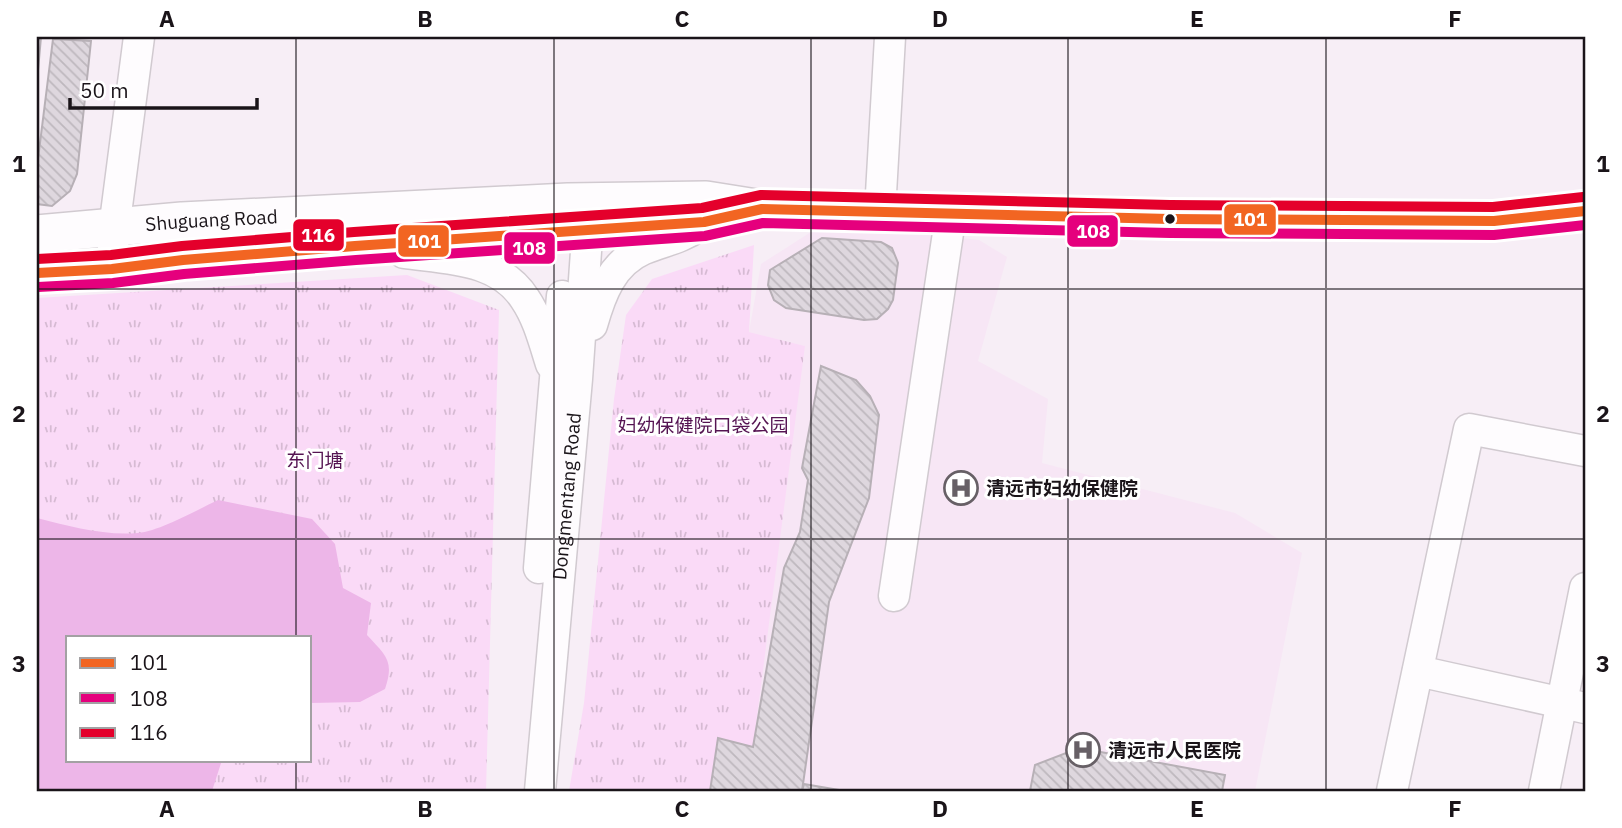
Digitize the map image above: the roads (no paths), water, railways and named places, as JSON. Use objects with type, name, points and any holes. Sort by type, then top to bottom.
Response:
[{"type":"main road","name":"Shuguang Road","points":[[37,273],[112,269],[183,260],[355,246],[705,200],[762,209],[1170,219],[1494,221],[1585,211]]},
{"type":"main road","name":"Shuguang Road","points":[[37,234],[182,221],[578,216],[704,222],[762,209]]},
{"type":"street","points":[[880,211],[890,37]]},
{"type":"street","points":[[112,269],[135,38]]},
{"type":"street","points":[[894,596],[951,213]]},
{"type":"street","name":"Dongmentang Road","points":[[540,791],[578,216]]},
{"type":"street","points":[[566,378],[599,299],[614,273],[633,255],[684,236],[704,222]]},
{"type":"street","points":[[355,246],[462,261],[497,271],[518,289],[526,300],[566,378]]},
{"type":"street","name":"Dongmentang Road","points":[[520,791],[566,378]]},
{"type":"street","points":[[1392,791],[1469,429],[1585,451]]},
{"type":"street","points":[[1544,791],[1574,706],[1585,588]]},
{"type":"street","points":[[1418,671],[1574,706]]},
{"type":"place","name":"清远市妇幼保健院","points":[[961,488]]},
{"type":"place","name":"清远市人民医院","points":[[1083,750]]},
{"type":"park label","name":"妇幼保健院口袋公园","points":[[703,425]]},
{"type":"park label","name":"东门塘","points":[[315,460]]}]
